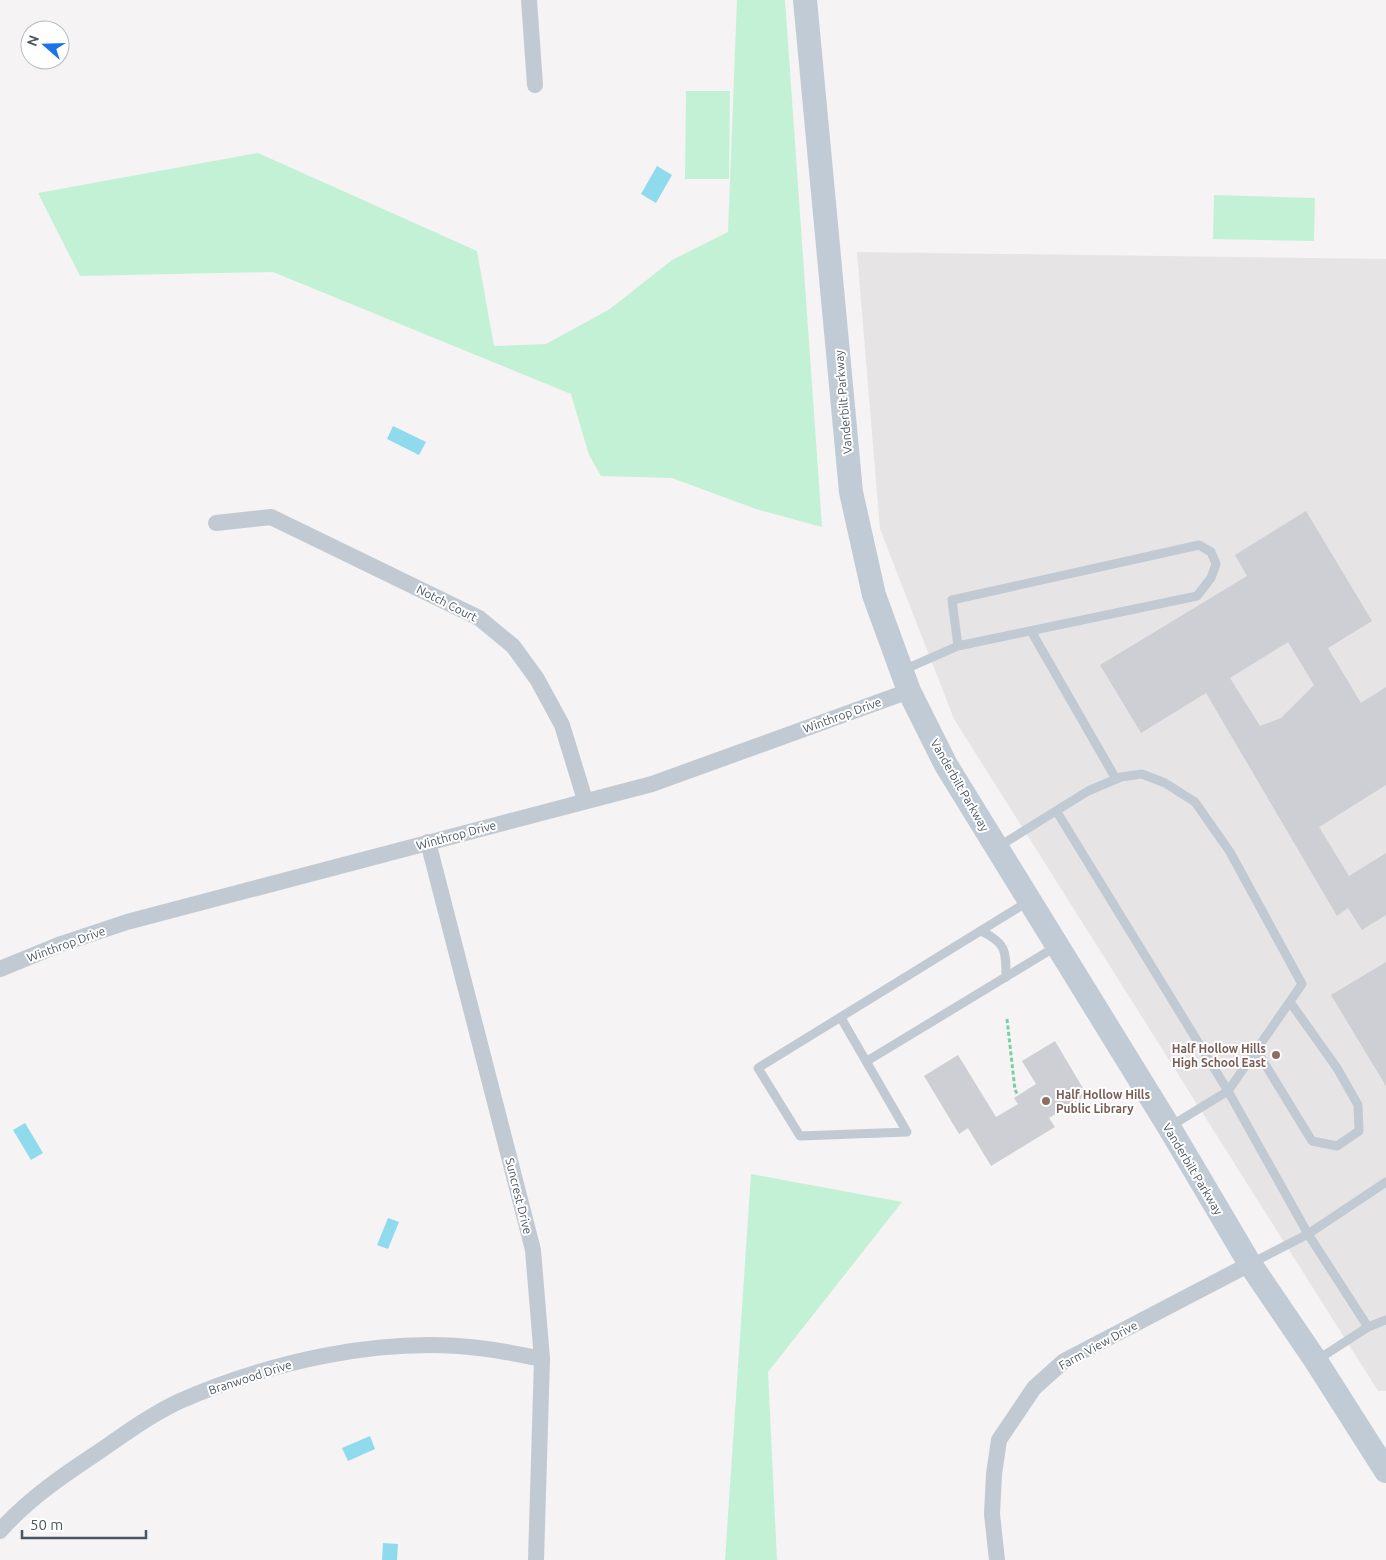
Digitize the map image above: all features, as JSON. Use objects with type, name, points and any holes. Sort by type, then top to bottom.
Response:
[{"type":"main road","name":"Vanderbilt Parkway","points":[[805,0],[851,492],[874,595],[905,681],[946,765],[1250,1264],[1316,1361],[1386,1471]]},
{"type":"street","points":[[529,0],[535,85]]},
{"type":"street","name":"Notch Court","points":[[216,523],[271,517],[479,618],[513,646],[537,679],[562,725],[585,800]]},
{"type":"street","name":"Winthrop Drive","points":[[0,969],[61,944],[127,922],[585,800],[652,784],[905,681]]},
{"type":"street","name":"Suncrest Drive","points":[[428,842],[533,1250],[542,1359],[536,1560]]},
{"type":"street","name":"Farm View Drive","points":[[997,1560],[992,1514],[994,1474],[999,1440],[1034,1388],[1064,1361],[1250,1264]]},
{"type":"street","name":"Branwood Drive","points":[[0,1531],[11,1518],[66,1473],[132,1429],[179,1402],[227,1382],[281,1364],[346,1352],[409,1346],[478,1348],[542,1359]]},
{"type":"lane","points":[[905,681],[958,646],[1197,596],[1211,578],[1216,564],[1211,552],[1199,545],[952,600],[958,646]]},
{"type":"lane","points":[[1031,631],[1116,779]]},
{"type":"lane","points":[[997,847],[1057,812],[1088,791],[1116,779],[1142,774],[1165,784],[1195,802],[1230,852],[1302,984],[1228,1091],[1168,1127]]},
{"type":"lane","points":[[1057,812],[1228,1091],[1308,1234],[1368,1327]]},
{"type":"lane","points":[[841,1018],[907,1132],[800,1136],[758,1068],[1030,901]]},
{"type":"lane","points":[[981,931],[997,938],[1003,947],[1006,956],[1006,977]]},
{"type":"lane","points":[[867,1061],[1057,946]]},
{"type":"lane","points":[[1257,1051],[1312,1141],[1337,1146],[1359,1131],[1358,1105],[1337,1068],[1290,1002]]},
{"type":"lane","points":[[1250,1264],[1308,1234],[1386,1182]]},
{"type":"lane","points":[[1316,1361],[1368,1327],[1386,1320]]},
{"type":"path","points":[[1007,1019],[1015,1090],[1018,1095]]},
{"type":"shaded area","name":"Half Hollow Hills High School East","points":[[857,252],[1386,259],[1386,1391],[1378,1391],[954,719],[880,529]]},
{"type":"green space","points":[[737,0],[785,0],[822,527],[756,509],[672,478],[601,476],[589,455],[571,394],[273,272],[80,276],[38,193],[258,153],[477,251],[494,346],[546,344],[610,309],[672,260],[728,232]]},
{"type":"green space","points":[[686,91],[730,91],[729,179],[685,179]]},
{"type":"green space","points":[[1214,195],[1315,198],[1314,241],[1213,239]]},
{"type":"green space","points":[[751,1174],[902,1202],[768,1372],[777,1560],[725,1560]]},
{"type":"water","points":[[657,166],[672,175],[656,203],[641,194]]},
{"type":"water","points":[[393,426],[426,442],[419,455],[387,439]]},
{"type":"water","points":[[25,1123],[43,1153],[31,1160],[13,1130]]},
{"type":"water","points":[[388,1218],[399,1222],[388,1249],[377,1245]]},
{"type":"water","points":[[370,1436],[375,1449],[348,1461],[342,1448]]},
{"type":"water","points":[[383,1543],[398,1544],[397,1560],[382,1560]]},
{"type":"building","points":[[1306,511],[1372,621],[1328,648],[1361,703],[1386,687],[1386,785],[1319,827],[1349,876],[1386,853],[1386,915],[1362,930],[1348,908],[1337,916],[1206,693],[1141,733],[1100,665],[1247,576],[1235,555]],"holes":[[[1288,642],[1314,685],[1281,718],[1260,726],[1230,678]]]},
{"type":"building","points":[[1386,962],[1386,1086],[1331,995]]},
{"type":"building","name":"Half Hollow Hills Public Library","points":[[1055,1041],[1087,1095],[1049,1118],[1055,1127],[991,1166],[968,1128],[959,1134],[924,1076],[958,1055],[996,1117],[1018,1104],[1014,1098],[1036,1084],[1022,1061]]},
{"type":"place","name":"Half Hollow Hills High School East","points":[[1276,1055]]},
{"type":"place","name":"Half Hollow Hills Public Library","points":[[1046,1101]]}]
